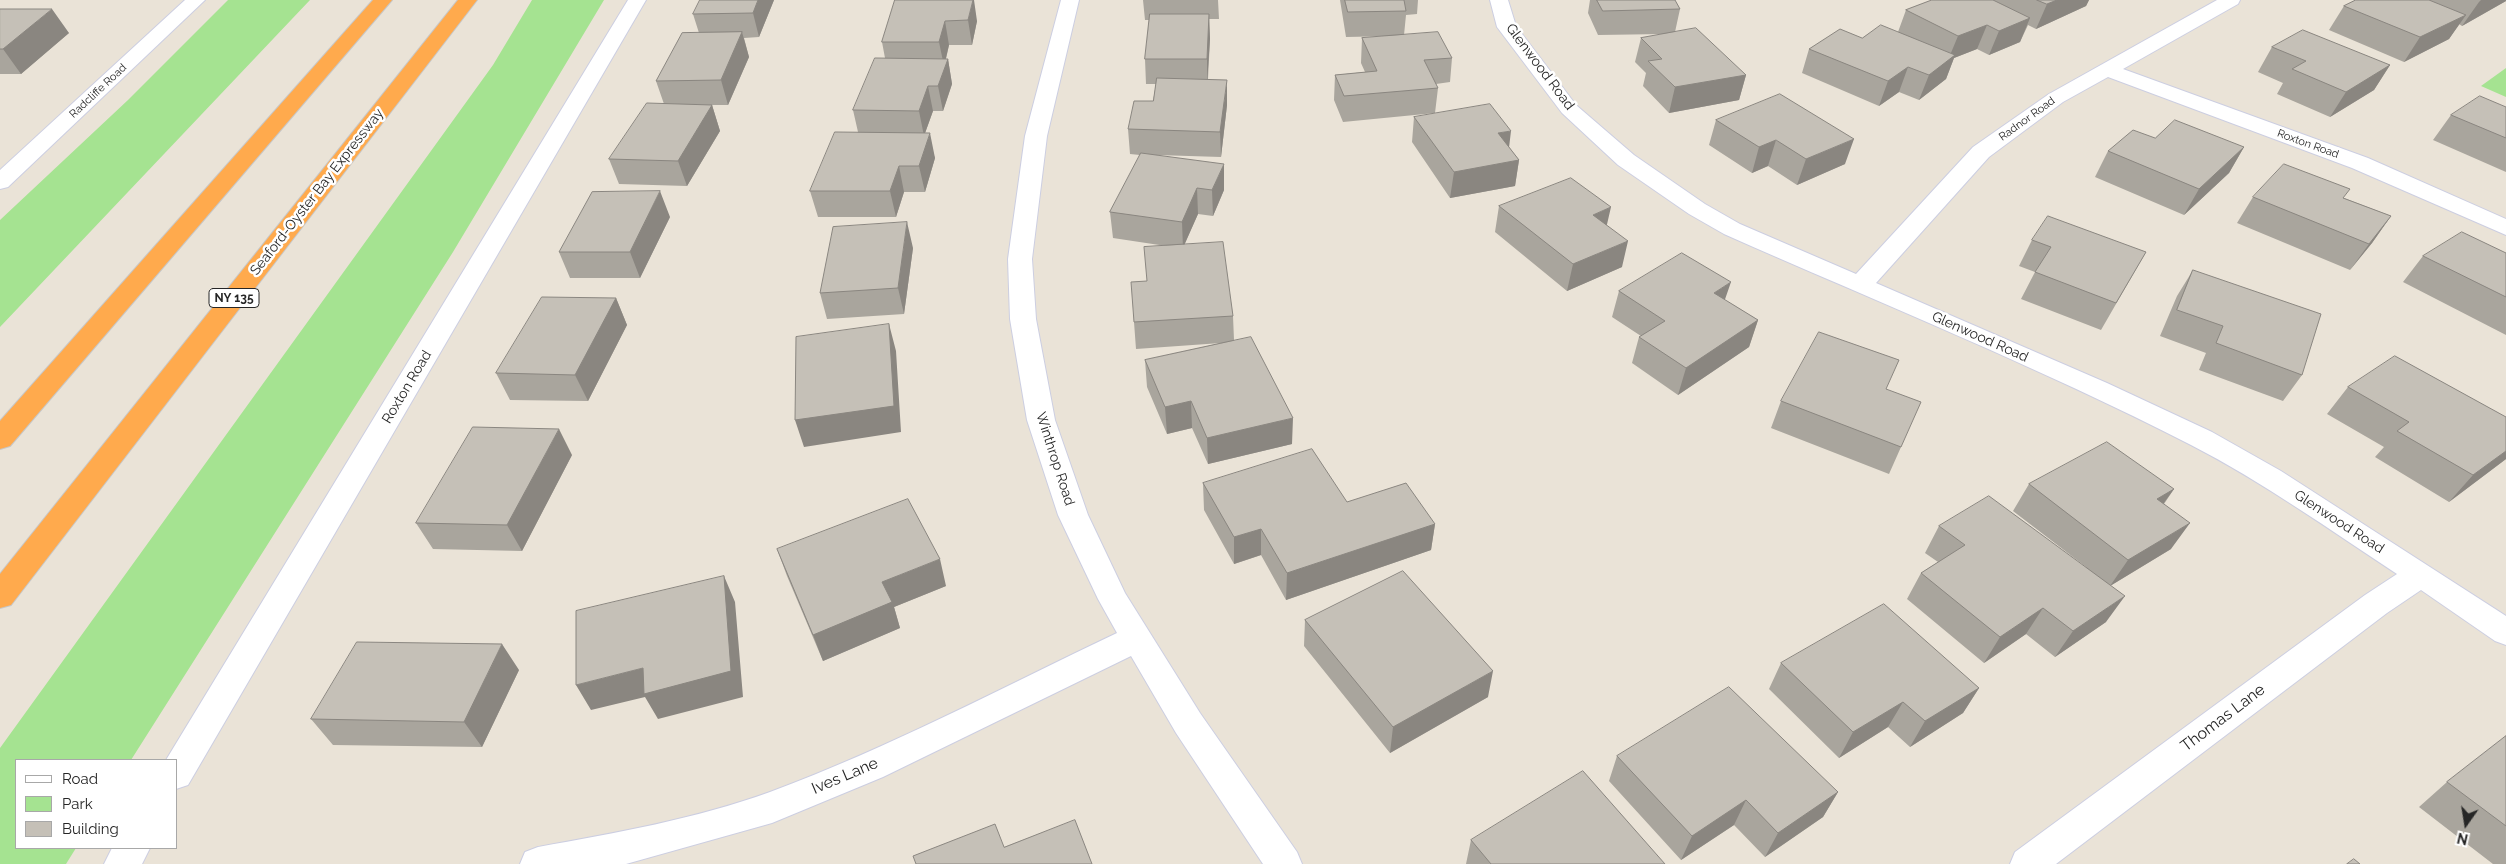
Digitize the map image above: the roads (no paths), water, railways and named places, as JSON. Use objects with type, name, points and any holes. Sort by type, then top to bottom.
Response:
[{"type":"highway","points":[[0,439],[383,0]]},
{"type":"highway","name":"Seaford-Oyster Bay Expressway","points":[[0,596],[468,0]]},
{"type":"street","name":"Radcliffe Road","points":[[0,182],[196,0]]},
{"type":"street","name":"Roxton Road","points":[[178,771],[637,0]]},
{"type":"street","name":"Winthrop Road","points":[[1070,0],[1036,136],[1020,259],[1023,319],[1041,420],[1073,515],[1113,599],[1135,639],[1188,723],[1284,864]]},
{"type":"street","name":"Glenwood Road","points":[[1498,0],[1507,27],[1569,109],[1626,160],[1697,208],[1732,229],[2098,389],[2202,439],[2271,478],[2421,574],[2506,632]]},
{"type":"street","name":"Radnor Road","points":[[1860,285],[1981,152],[2056,98],[2231,0]]},
{"type":"street","name":"Roxton Road","points":[[2107,70],[2360,163],[2506,228]]},
{"type":"street","name":"Thomas Lane","points":[[2028,864],[2376,604],[2421,574]]},
{"type":"street","name":"Ives Lane","points":[[538,864],[645,844],[772,807],[871,766],[1135,639]]},
{"type":"street","points":[[122,864],[131,849]]}]
